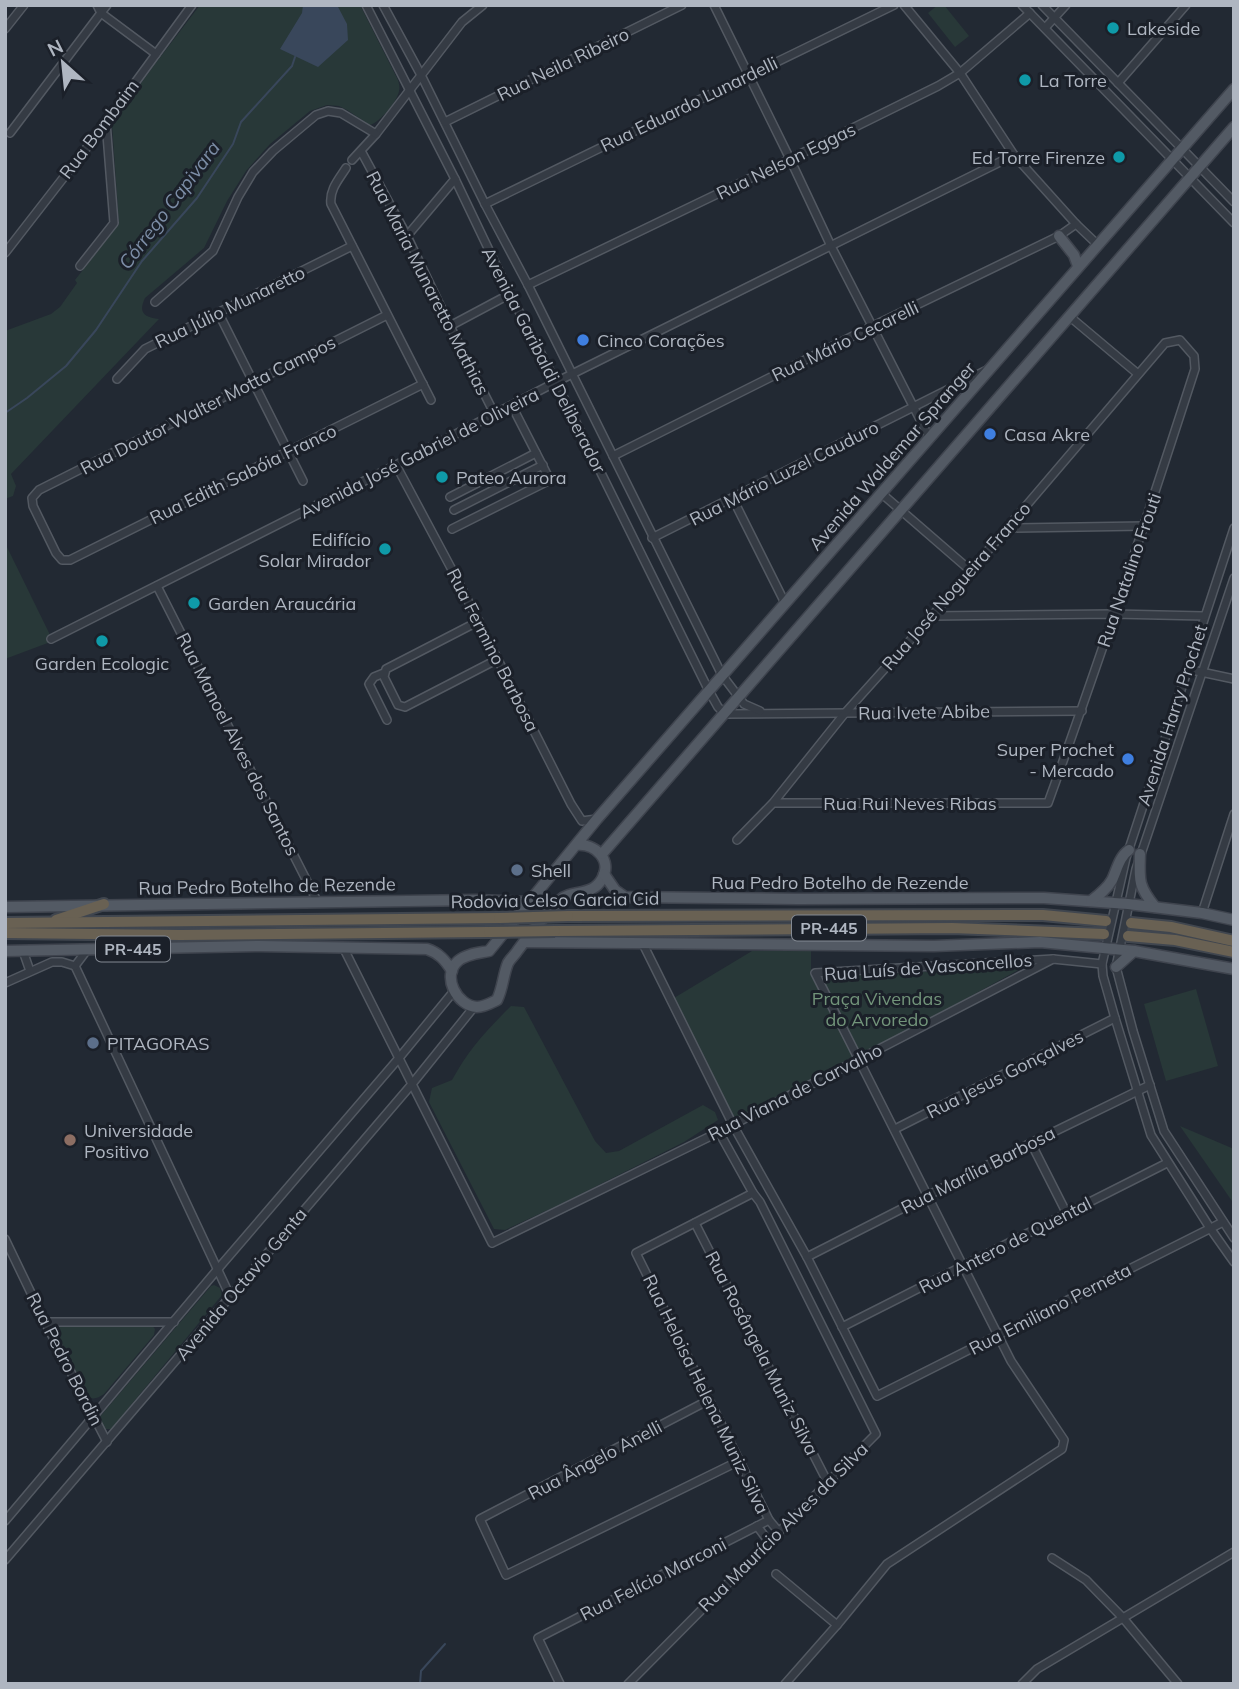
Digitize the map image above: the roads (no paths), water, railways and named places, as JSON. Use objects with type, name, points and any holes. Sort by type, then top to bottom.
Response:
[{"type":"highway","points":[[47,923],[104,904]]},
{"type":"highway","name":"Rodovia Celso Garcia Cid","points":[[6,931],[47,923],[568,916],[1043,915],[1105,921]]},
{"type":"highway","points":[[1131,923],[1171,927],[1234,941]]},
{"type":"highway","name":"Rodovia Celso Garcia Cid","points":[[6,931],[195,934],[952,928],[1104,934]]},
{"type":"highway","points":[[1128,936],[1175,940],[1234,953]]},
{"type":"main road","name":"Avenida Waldemar Spranger","points":[[452,971],[457,962],[470,955],[489,951],[597,819],[1234,89]]},
{"type":"main road","points":[[602,854],[1234,127]]},
{"type":"main road","points":[[1059,236],[1074,255],[1078,266]]},
{"type":"main road","points":[[343,947],[427,949],[436,952],[452,971],[451,981],[460,998],[474,1007],[489,1004],[497,1000],[503,988],[509,961],[562,898],[593,888],[600,882],[605,865],[602,854],[587,844],[576,845]]},
{"type":"main road","points":[[1091,901],[1111,882],[1123,855],[1129,850]]},
{"type":"main road","points":[[1140,854],[1139,879],[1144,894],[1154,907]]},
{"type":"main road","name":"Rua Pedro Botelho de Rezende","points":[[604,874],[615,890],[625,897],[1044,898],[1091,901]]},
{"type":"main road","name":"Rua Pedro Botelho de Rezende","points":[[5,907],[317,901],[530,902]]},
{"type":"main road","points":[[1091,901],[1234,919]]},
{"type":"main road","points":[[524,942],[934,946],[1040,942],[1133,951],[1234,969]]},
{"type":"main road","name":"PR-445","points":[[5,951],[343,947]]},
{"type":"main road","points":[[1116,967],[1133,951]]},
{"type":"street","points":[[5,29],[24,5]]},
{"type":"street","points":[[97,5],[101,13],[156,54]]},
{"type":"street","points":[[10,133],[107,5]]},
{"type":"street","name":"Rua Bombaim","points":[[5,253],[192,5]]},
{"type":"street","name":"Avenida Garibaldi Deliberador","points":[[366,5],[709,691],[725,714]]},
{"type":"street","name":"Avenida Garibaldi Deliberador","points":[[383,5],[528,285],[722,675],[739,698]]},
{"type":"street","points":[[352,160],[376,134],[462,22],[483,5]]},
{"type":"street","name":"Rua Neila Ribeiro","points":[[445,122],[682,5]]},
{"type":"street","points":[[714,5],[831,246],[929,437]]},
{"type":"street","name":"Rua Eduardo Lunardelli","points":[[485,204],[894,5]]},
{"type":"street","points":[[904,5],[960,73],[1014,155],[1098,245]]},
{"type":"street","points":[[1023,5],[1234,223]]},
{"type":"street","points":[[1042,5],[1234,202]]},
{"type":"street","points":[[1045,28],[1066,5]]},
{"type":"street","points":[[1118,83],[1186,5]]},
{"type":"street","name":"Rua Nelson Eggas","points":[[528,285],[790,159],[960,73],[1030,13]]},
{"type":"street","points":[[156,302],[213,251],[253,172],[273,151],[316,115],[328,111],[341,113],[376,134]]},
{"type":"street","points":[[80,266],[114,223],[106,122]]},
{"type":"street","name":"Rua Maria Munaretto Mathias","points":[[361,151],[407,236],[495,415]]},
{"type":"street","name":"Avenida José Gabriel de Oliveira","points":[[51,639],[556,382],[1014,155]]},
{"type":"street","points":[[346,168],[332,190],[330,199],[431,400]]},
{"type":"street","points":[[407,236],[454,179]]},
{"type":"street","name":"Rua Mário Cecarelli","points":[[612,456],[1059,236],[1076,224]]},
{"type":"street","name":"Rua Júlio Munaretto","points":[[117,379],[145,349],[352,246]]},
{"type":"street","points":[[450,326],[510,294]]},
{"type":"street","points":[[219,314],[303,481]]},
{"type":"street","name":"Rua Doutor Walter Motta Campos","points":[[62,560],[33,506],[32,498],[39,490],[387,315]]},
{"type":"street","points":[[1069,316],[1138,374]]},
{"type":"street","name":"Rua José Nogueira Franco","points":[[737,840],[773,803],[845,713],[971,571],[1165,343],[1180,340]]},
{"type":"street","name":"Rua Natalino Frouti","points":[[1048,803],[1082,711],[1195,369],[1194,356],[1180,340]]},
{"type":"street","name":"Rua Mário Luzel Cauduro","points":[[652,538],[989,369]]},
{"type":"street","name":"Rua Edith Sabóia Franco","points":[[62,560],[70,560],[423,384]]},
{"type":"street","points":[[452,529],[550,480],[512,406]]},
{"type":"street","points":[[450,497],[536,453]]},
{"type":"street","name":"Rua Fermino Barbosa","points":[[396,465],[578,816],[582,821],[597,819]]},
{"type":"street","points":[[454,510],[542,465]]},
{"type":"street","points":[[881,492],[971,571]]},
{"type":"street","points":[[733,499],[785,603]]},
{"type":"street","points":[[1008,528],[1144,526]]},
{"type":"street","name":"Avenida Harry Prochet","points":[[1102,964],[1129,850],[1234,528]]},
{"type":"street","name":"Avenida Harry Prochet","points":[[1116,967],[1131,886],[1140,854],[1234,578]]},
{"type":"street","name":"Rua Manoel Alves dos Santos","points":[[157,586],[317,901]]},
{"type":"street","points":[[932,616],[1204,616]]},
{"type":"street","points":[[387,720],[369,684],[374,677],[479,621]]},
{"type":"street","points":[[384,673],[398,705],[405,707],[498,659]]},
{"type":"street","points":[[1187,668],[1234,679]]},
{"type":"street","points":[[739,698],[751,709],[766,714]]},
{"type":"street","name":"Rua Ivete Abibe","points":[[725,714],[1082,711]]},
{"type":"street","name":"Rua Rui Neves Ribas","points":[[773,803],[1048,803]]},
{"type":"street","points":[[1202,913],[1230,841],[1234,814]]},
{"type":"street","points":[[1129,850],[1140,854]]},
{"type":"street","points":[[643,944],[733,1125],[807,1257],[842,1327]]},
{"type":"street","points":[[343,947],[412,1084]]},
{"type":"street","points":[[75,966],[87,950]]},
{"type":"street","points":[[23,951],[30,971]]},
{"type":"street","points":[[1053,959],[1102,964],[1115,1018],[1151,1135],[1234,1262]]},
{"type":"street","name":"Rua Viana de Carvalho","points":[[412,1084],[492,1243],[733,1125],[1053,959]]},
{"type":"street","name":"Rua Luís de Vasconcellos","points":[[859,1060],[815,973],[1053,959]]},
{"type":"street","points":[[5,983],[52,962],[75,966],[230,1296]]},
{"type":"street","points":[[1116,967],[1164,1131],[1234,1238]]},
{"type":"street","name":"Avenida Octavio Genta","points":[[5,1521],[454,991]]},
{"type":"street","name":"Avenida Octavio Genta","points":[[5,1560],[412,1084],[474,1007]]},
{"type":"street","name":"Rua Jesus Gonçalves","points":[[895,1129],[1115,1018]]},
{"type":"street","points":[[785,1684],[887,1563],[1062,1449],[1064,1440],[1011,1361],[859,1060]]},
{"type":"street","name":"Rua Marília Barbosa","points":[[807,1257],[1150,1085]]},
{"type":"street","name":"Rua Maurício Alves da Silva","points":[[628,1684],[876,1434],[760,1202],[719,1132]]},
{"type":"street","points":[[1031,1143],[1067,1214]]},
{"type":"street","name":"Rua Antero de Quental","points":[[842,1327],[1167,1163]]},
{"type":"street","points":[[695,1223],[753,1193]]},
{"type":"street","name":"Rua Emiliano Perneta","points":[[842,1327],[877,1396],[1223,1222]]},
{"type":"street","name":"Rua Heloisa Helena Muniz Silva","points":[[695,1223],[636,1253],[769,1520],[779,1532]]},
{"type":"street","name":"Rua Rosângela Muniz Silva","points":[[695,1223],[828,1483]]},
{"type":"street","name":"Rua Pedro Bordin","points":[[5,1239],[107,1442]]},
{"type":"street","points":[[45,1322],[174,1322]]},
{"type":"street","name":"Rua Ângelo Anelli","points":[[709,1400],[480,1519],[506,1575],[739,1461]]},
{"type":"street","name":"Rua Felício Marconi","points":[[560,1684],[538,1637],[769,1520]]},
{"type":"street","points":[[757,1526],[769,1542]]},
{"type":"street","points":[[1022,1684],[1037,1669],[1234,1552]]},
{"type":"street","points":[[1052,1558],[1086,1580],[1124,1618],[1178,1684]]},
{"type":"street","points":[[776,1573],[837,1625]]},
{"type":"water","points":[[303,5],[337,5],[347,24],[348,40],[318,67],[280,49],[302,13]]},
{"type":"waterway","name":"Córrego Capivara","points":[[5,413],[66,366],[96,330],[142,261],[197,198],[233,144],[241,122],[292,66],[295,57]]},
{"type":"waterway","points":[[420,1684],[421,1671],[445,1644]]},
{"type":"place","name":"Lakeside","points":[[1113,28]]},
{"type":"place","name":"La Torre","points":[[1025,80]]},
{"type":"place","name":"Ed Torre Firenze","points":[[1119,157]]},
{"type":"place","name":"Cinco Corações","points":[[583,340]]},
{"type":"place","name":"Casa Akre","points":[[990,434]]},
{"type":"place","name":"Pateo Aurora","points":[[442,477]]},
{"type":"place","name":"Edifício Solar Mirador","points":[[385,549]]},
{"type":"place","name":"Garden Araucária","points":[[194,603]]},
{"type":"place","name":"Garden Ecologic","points":[[102,641]]},
{"type":"place","name":"Super Prochet - Mercado","points":[[1128,759]]},
{"type":"place","name":"Shell","points":[[517,870]]},
{"type":"place","name":"PITAGORAS","points":[[93,1043]]},
{"type":"place","name":"Universidade Positivo","points":[[70,1140]]},
{"type":"park label","name":"Praça Vivendas do Arvoredo","points":[[877,1008]]}]
